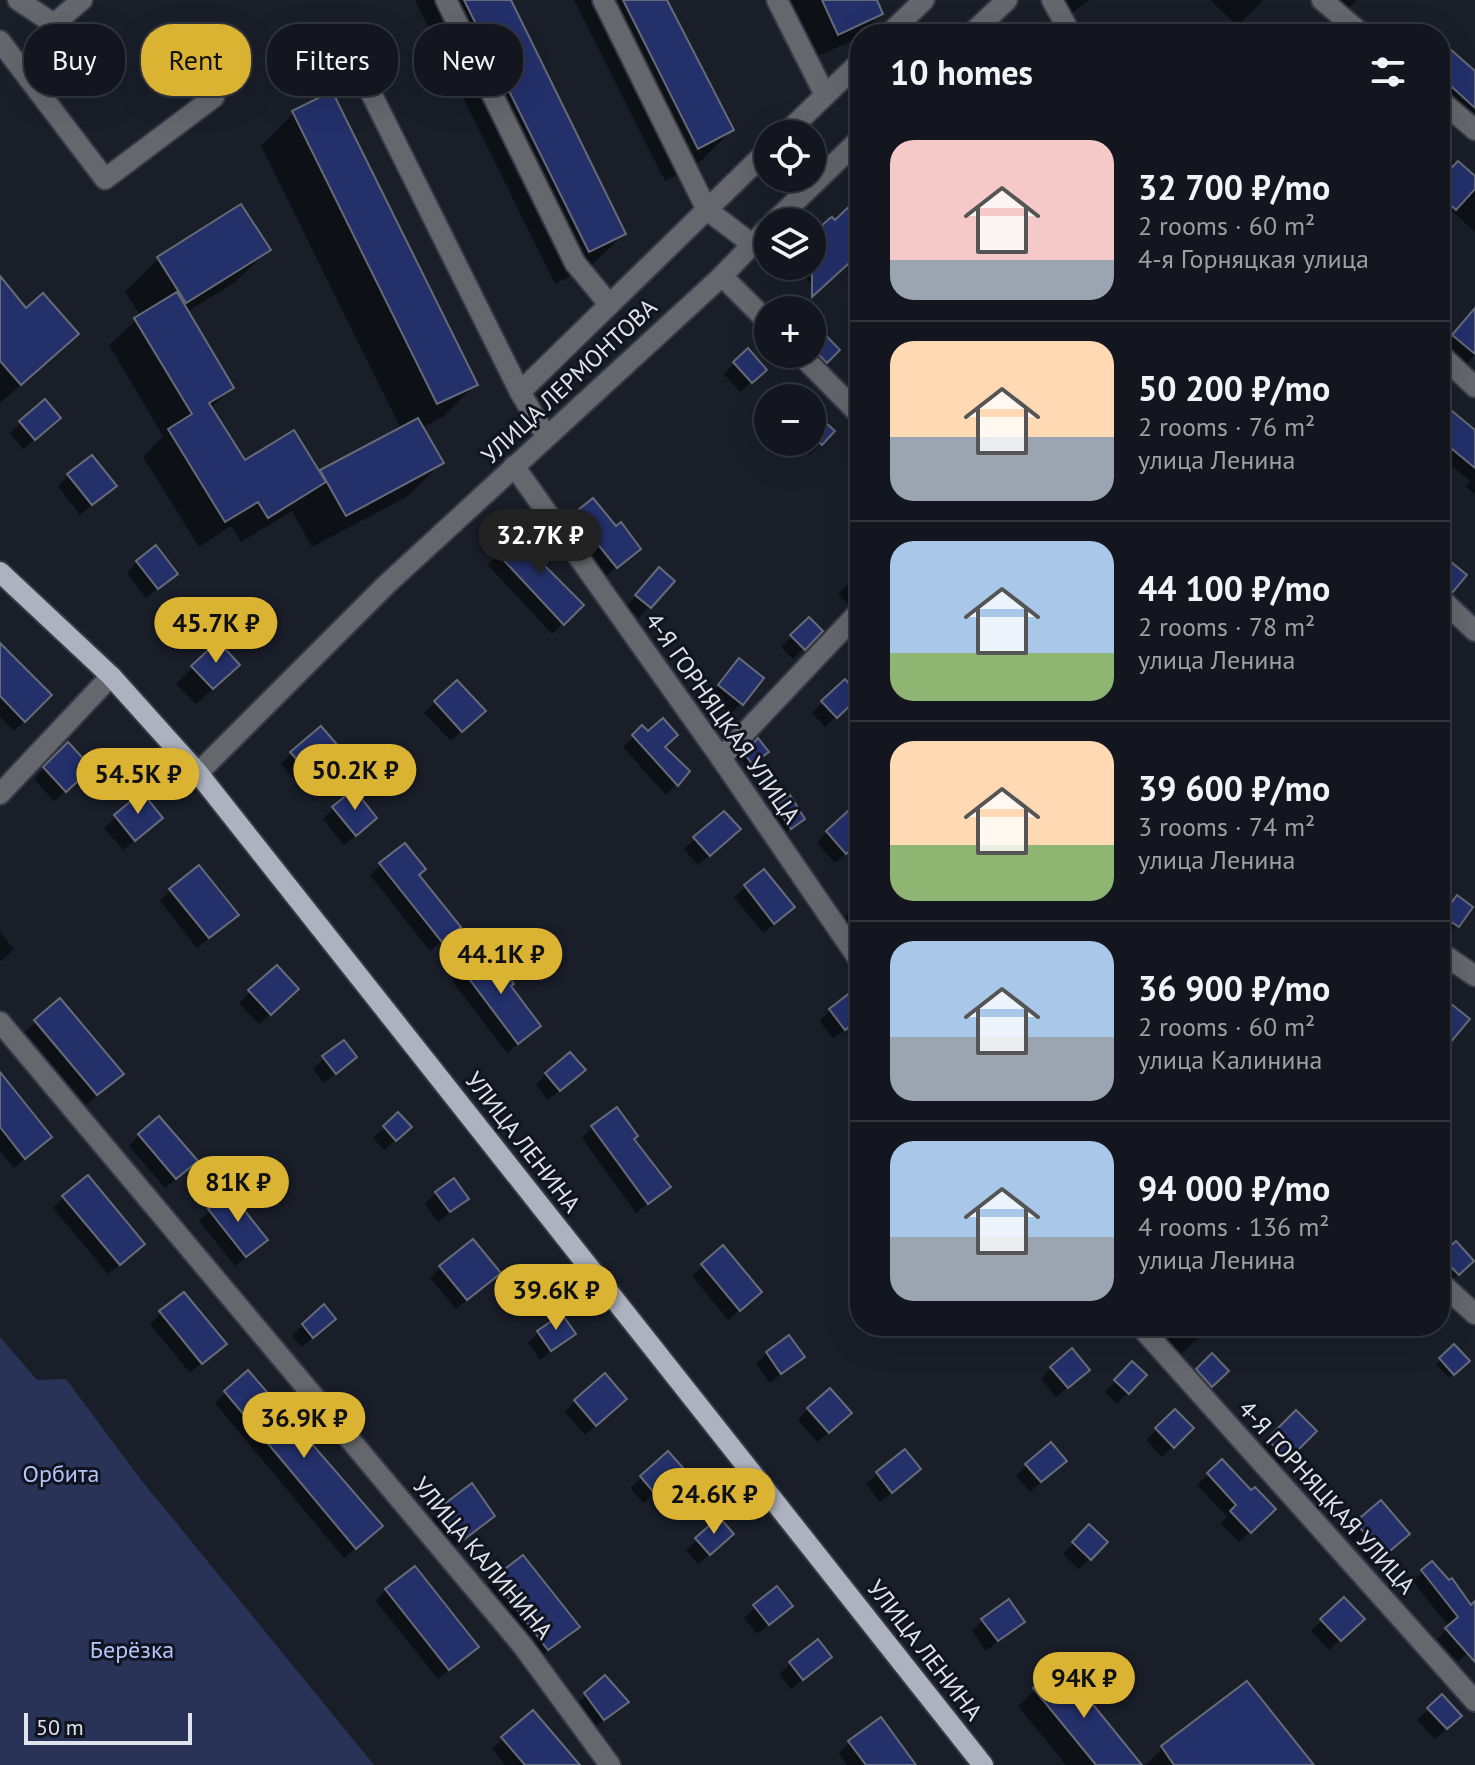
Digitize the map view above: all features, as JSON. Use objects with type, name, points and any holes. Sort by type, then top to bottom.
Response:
[{"type":"main road","name":"УЛИЦА ЛЕНИНА","points":[[0,572],[111,676],[198,773],[983,1765]]},
{"type":"street","points":[[18,0],[54,24],[82,0]]},
{"type":"street","points":[[446,0],[575,263],[609,304]]},
{"type":"street","points":[[603,0],[707,210],[752,244]]},
{"type":"street","points":[[777,0],[825,95]]},
{"type":"street","points":[[899,24],[924,0]]},
{"type":"street","points":[[982,24],[1007,0]]},
{"type":"street","points":[[1052,0],[1065,24]]},
{"type":"street","points":[[1322,0],[1350,24]]},
{"type":"street","points":[[0,41],[105,179],[214,97]]},
{"type":"street","points":[[799,120],[850,71]]},
{"type":"street","points":[[372,96],[520,392],[546,436]]},
{"type":"street","points":[[1450,109],[1475,130]]},
{"type":"street","points":[[789,208],[850,149]]},
{"type":"street","points":[[520,392],[754,164]]},
{"type":"street","name":"УЛИЦА ЛЕРМОНТОВА","points":[[198,773],[387,584],[722,276],[752,244]]},
{"type":"street","points":[[722,276],[754,308]]},
{"type":"street","points":[[1450,363],[1475,387]]},
{"type":"street","points":[[814,368],[850,405]]},
{"type":"street","name":"4-Я ГОРНЯЦКАЯ УЛИЦА","points":[[514,466],[850,946]]},
{"type":"street","points":[[1450,607],[1475,631]]},
{"type":"street","points":[[721,758],[850,622]]},
{"type":"street","points":[[0,794],[111,676]]},
{"type":"street","points":[[1450,959],[1475,976]]},
{"type":"street","name":"УЛИЦА КАЛИНИНА","points":[[0,1022],[523,1646],[610,1765]]},
{"type":"street","points":[[1450,1291],[1475,1314]]},
{"type":"street","name":"4-Я ГОРНЯЦКАЯ УЛИЦА","points":[[1149,1336],[1475,1701]]},
{"type":"green space","name":"Берёзка","points":[[0,1337],[37,1380],[66,1379],[142,1481],[374,1765],[0,1765]]},
{"type":"building","points":[[464,0],[511,0],[523,24],[476,24]]},
{"type":"building","points":[[623,0],[667,0],[734,130],[698,149]]},
{"type":"building","points":[[822,0],[877,0],[883,14],[862,24],[850,24],[850,29],[838,35]]},
{"type":"building","points":[[523,24],[626,234],[589,252],[512,96],[523,96]]},
{"type":"building","points":[[1450,49],[1475,71],[1475,108],[1450,85]]},
{"type":"building","points":[[322,96],[334,96],[478,385],[437,404],[292,111]]},
{"type":"building","points":[[1458,161],[1475,176],[1475,189],[1456,210],[1450,204],[1450,169]]},
{"type":"building","points":[[241,204],[271,250],[186,303],[157,257]]},
{"type":"building","points":[[850,206],[850,262],[812,296],[812,280],[826,280],[826,222],[832,217],[835,220]]},
{"type":"building","points":[[0,276],[26,308],[43,293],[79,334],[21,385],[0,361]]},
{"type":"building","points":[[177,292],[234,388],[209,403],[245,460],[294,430],[326,482],[268,518],[258,502],[225,522],[168,429],[192,414],[134,318]]},
{"type":"building","points":[[1475,308],[1475,354],[1452,335]]},
{"type":"building","points":[[826,336],[840,350],[826,362]]},
{"type":"building","points":[[748,348],[754,355],[754,368],[767,370],[752,383],[733,362]]},
{"type":"building","points":[[45,399],[61,418],[35,440],[19,421]]},
{"type":"building","points":[[1450,409],[1475,430],[1475,468],[1450,447]]},
{"type":"building","points":[[418,418],[444,463],[346,516],[320,470]]},
{"type":"building","points":[[826,423],[835,431],[826,441]]},
{"type":"building","points":[[92,455],[117,486],[92,505],[67,474]]},
{"type":"building","points":[[593,498],[616,526],[621,522],[641,549],[617,568],[573,514]]},
{"type":"building","points":[[522,531],[547,560],[543,564],[584,605],[564,625],[497,553]]},
{"type":"building","points":[[156,545],[178,574],[158,589],[136,561]]},
{"type":"building","points":[[1450,561],[1467,575],[1453,592],[1450,590]]},
{"type":"building","points":[[659,567],[675,581],[651,608],[635,595]]},
{"type":"building","points":[[809,617],[823,631],[805,650],[790,635]]},
{"type":"building","points":[[218,641],[240,665],[213,689],[191,666]]},
{"type":"building","points":[[0,643],[52,695],[25,722],[0,696]]},
{"type":"building","points":[[739,658],[764,678],[743,705],[718,685]]},
{"type":"building","points":[[845,679],[850,685],[850,706],[837,718],[821,701]]},
{"type":"building","points":[[457,680],[486,711],[462,732],[434,701]]},
{"type":"building","points":[[663,718],[678,735],[665,747],[690,771],[678,786],[632,735],[642,725],[648,731]]},
{"type":"building","points":[[321,726],[340,748],[309,773],[290,752]]},
{"type":"building","points":[[758,738],[769,752],[752,764],[744,753]]},
{"type":"building","points":[[68,742],[92,768],[66,792],[43,767]]},
{"type":"building","points":[[354,789],[377,818],[356,836],[332,807]]},
{"type":"building","points":[[142,792],[163,818],[135,841],[114,815]]},
{"type":"building","points":[[790,795],[805,819],[791,829],[775,805]]},
{"type":"building","points":[[850,809],[850,851],[846,854],[826,831]]},
{"type":"building","points":[[724,811],[741,829],[710,856],[693,837]]},
{"type":"building","points":[[405,843],[426,869],[419,875],[461,927],[442,942],[379,863]]},
{"type":"building","points":[[199,865],[239,915],[209,938],[169,889]]},
{"type":"building","points":[[764,869],[795,907],[774,924],[744,885]]},
{"type":"building","points":[[1457,895],[1473,907],[1459,927],[1450,921],[1450,905]]},
{"type":"building","points":[[488,949],[541,1026],[518,1044],[461,968]]},
{"type":"building","points":[[277,965],[299,989],[271,1015],[248,990]]},
{"type":"building","points":[[850,993],[850,1026],[845,1030],[829,1009]]},
{"type":"building","points":[[60,998],[124,1074],[97,1095],[34,1020]]},
{"type":"building","points":[[1450,1003],[1470,1019],[1450,1043]]},
{"type":"building","points":[[344,1040],[357,1057],[336,1074],[322,1056]]},
{"type":"building","points":[[570,1052],[586,1070],[560,1091],[545,1073]]},
{"type":"building","points":[[0,1072],[52,1137],[25,1159],[0,1127]]},
{"type":"building","points":[[617,1107],[638,1136],[634,1139],[671,1187],[648,1204],[591,1126]]},
{"type":"building","points":[[398,1112],[412,1127],[396,1141],[383,1126]]},
{"type":"building","points":[[159,1116],[198,1161],[176,1179],[138,1134]]},
{"type":"building","points":[[88,1175],[145,1244],[120,1265],[62,1196]]},
{"type":"building","points":[[454,1178],[469,1199],[450,1212],[435,1192]]},
{"type":"building","points":[[230,1192],[268,1240],[246,1257],[208,1209]]},
{"type":"building","points":[[473,1239],[501,1273],[467,1300],[439,1266]]},
{"type":"building","points":[[1456,1241],[1474,1261],[1459,1275],[1450,1266],[1450,1247]]},
{"type":"building","points":[[723,1245],[762,1292],[740,1311],[701,1264]]},
{"type":"building","points":[[184,1292],[227,1344],[202,1364],[159,1311]]},
{"type":"building","points":[[324,1304],[336,1319],[313,1338],[302,1324]]},
{"type":"building","points":[[562,1314],[576,1334],[551,1351],[537,1331]]},
{"type":"building","points":[[789,1335],[805,1357],[781,1374],[766,1352]]},
{"type":"building","points":[[1454,1344],[1470,1361],[1454,1375],[1439,1358]]},
{"type":"building","points":[[1072,1348],[1090,1370],[1068,1388],[1050,1367]]},
{"type":"building","points":[[1212,1353],[1229,1371],[1212,1387],[1196,1369]]},
{"type":"building","points":[[1132,1361],[1147,1375],[1129,1394],[1114,1380]]},
{"type":"building","points":[[248,1370],[383,1526],[356,1549],[224,1391]]},
{"type":"building","points":[[605,1373],[627,1399],[596,1426],[574,1400]]},
{"type":"building","points":[[830,1388],[852,1413],[829,1433],[807,1408]]},
{"type":"building","points":[[1175,1409],[1194,1428],[1174,1448],[1155,1428]]},
{"type":"building","points":[[1296,1410],[1317,1431],[1288,1460],[1267,1439]]},
{"type":"building","points":[[1051,1442],[1067,1461],[1041,1482],[1025,1464]]},
{"type":"building","points":[[905,1449],[921,1469],[892,1493],[876,1472]]},
{"type":"building","points":[[668,1451],[684,1469],[655,1494],[640,1476]]},
{"type":"building","points":[[1222,1459],[1251,1490],[1255,1487],[1276,1509],[1251,1533],[1230,1511],[1236,1505],[1207,1473]]},
{"type":"building","points":[[472,1483],[495,1516],[462,1541],[438,1509]]},
{"type":"building","points":[[1381,1500],[1410,1534],[1384,1556],[1355,1522]]},
{"type":"building","points":[[719,1517],[734,1534],[710,1555],[695,1538]]},
{"type":"building","points":[[1089,1524],[1108,1542],[1091,1560],[1072,1542]]},
{"type":"building","points":[[523,1555],[580,1627],[548,1650],[493,1578]]},
{"type":"building","points":[[1432,1561],[1449,1580],[1452,1578],[1471,1605],[1475,1601],[1475,1662],[1445,1628],[1458,1617],[1421,1570]]},
{"type":"building","points":[[415,1566],[479,1647],[449,1670],[385,1589]]},
{"type":"building","points":[[777,1586],[793,1606],[769,1625],[753,1605]]},
{"type":"building","points":[[1344,1597],[1365,1619],[1341,1641],[1320,1619]]},
{"type":"building","points":[[1009,1599],[1025,1622],[998,1641],[981,1619]]},
{"type":"building","points":[[818,1639],[832,1657],[803,1680],[789,1662]]},
{"type":"building","points":[[1061,1665],[1142,1765],[1096,1765],[1033,1688]]},
{"type":"building","points":[[605,1675],[629,1702],[604,1720],[584,1693]]},
{"type":"building","points":[[1247,1681],[1314,1765],[1174,1765],[1161,1746]]},
{"type":"building","points":[[1442,1694],[1462,1716],[1447,1729],[1427,1708]]},
{"type":"building","points":[[533,1710],[580,1765],[525,1765],[501,1737]]},
{"type":"building","points":[[881,1717],[916,1765],[866,1765],[848,1741]]},
{"type":"park label","name":"Орбита","points":[[61,1473]]}]
